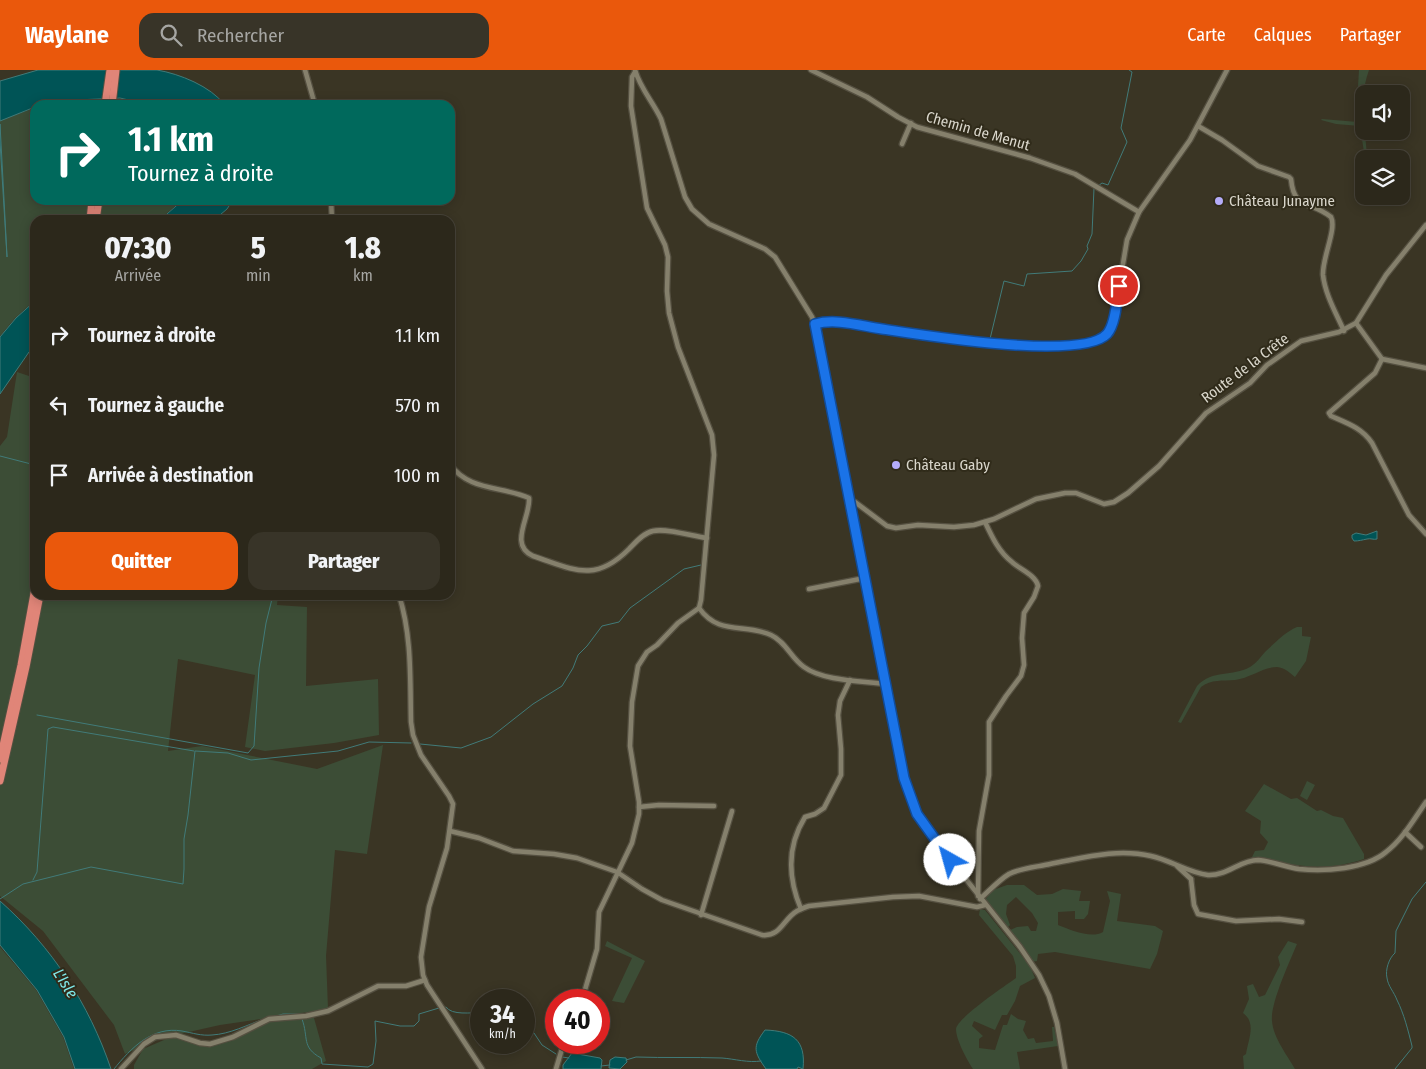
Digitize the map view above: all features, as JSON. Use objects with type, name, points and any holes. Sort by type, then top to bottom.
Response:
[{"type":"highway","points":[[107,100],[110,70]]},
{"type":"highway","points":[[113,100],[116,70]]},
{"type":"highway","points":[[0,759],[21,665],[33,600]]},
{"type":"highway","points":[[0,781],[39,600]]},
{"type":"street","points":[[305,70],[314,100]]},
{"type":"street","name":"Chemin de Menut","points":[[811,70],[867,97],[911,123],[944,135],[1030,158],[1075,174],[1139,212]]},
{"type":"street","points":[[815,324],[837,322],[1026,346],[1065,346],[1099,339],[1107,334],[1112,323],[1127,240],[1139,212],[1198,126],[1227,70]]},
{"type":"street","points":[[635,71],[661,119],[685,197],[692,209],[709,224],[766,249],[775,257],[815,324],[904,778],[913,806],[930,834],[1020,947],[1043,982],[1057,1023],[1065,1069]]},
{"type":"street","points":[[585,989],[597,949],[599,912],[632,844],[639,814],[630,746],[632,702],[638,666],[647,652],[678,622],[699,608],[714,455],[712,435],[678,347],[669,313],[667,292],[668,257],[665,245],[647,208],[631,106],[632,78],[635,71]]},
{"type":"street","points":[[902,144],[911,123]]},
{"type":"street","points":[[1198,126],[1222,140],[1258,166],[1290,178],[1291,189],[1295,197],[1331,217],[1333,224],[1323,274],[1325,284],[1344,330]]},
{"type":"street","name":"Route de la Crête","points":[[985,522],[1036,499],[1064,493],[1076,493],[1104,504],[1114,502],[1128,493],[1165,459],[1206,413],[1250,383],[1267,365],[1281,354],[1301,341],[1344,330],[1356,323],[1386,275],[1426,225]]},
{"type":"street","points":[[1356,323],[1382,359],[1426,368]]},
{"type":"street","points":[[1382,359],[1375,373],[1329,413],[1331,416],[1353,426],[1367,436],[1405,509],[1426,534]]},
{"type":"street","points":[[455,472],[466,480],[529,498],[530,504],[521,537],[524,549],[533,556],[581,571],[591,572],[603,568],[625,553],[645,534],[652,531],[707,538]]},
{"type":"street","points":[[850,502],[855,502],[888,526],[896,528],[918,524],[954,527],[985,522],[1006,558],[1034,578],[1038,584],[1034,597],[1024,613],[1022,638],[1024,665],[1021,676],[989,722],[987,786],[979,831],[979,897]]},
{"type":"street","points":[[809,589],[865,578]]},
{"type":"street","points":[[401,600],[410,641],[411,722],[413,734],[421,755],[453,804],[450,831],[443,862],[429,907],[421,957],[422,968],[425,980],[482,1069]]},
{"type":"street","points":[[699,608],[707,618],[720,626],[754,630],[773,636],[809,670],[830,677],[886,684]]},
{"type":"street","points":[[801,909],[794,893],[791,875],[792,858],[799,826],[805,817],[815,814],[824,808],[840,780],[842,761],[838,715],[840,701],[850,680]]},
{"type":"street","points":[[979,897],[1001,880],[1018,871],[1113,853],[1132,853],[1150,856],[1174,862],[1195,872],[1209,875],[1252,860],[1307,869],[1326,870],[1347,867],[1380,856],[1395,845],[1426,802]]},
{"type":"street","points":[[639,807],[659,805],[714,806]]},
{"type":"street","points":[[701,915],[732,811]]},
{"type":"street","points":[[450,831],[479,838],[513,851],[565,855],[617,872],[651,894],[701,915],[756,934],[768,936],[777,932],[792,915],[809,906],[919,896],[977,907],[985,905]]},
{"type":"street","points":[[1405,832],[1421,846]]},
{"type":"street","points":[[1174,862],[1191,879]]},
{"type":"street","points":[[1195,872],[1191,879],[1194,905],[1198,914],[1236,921],[1277,919],[1302,922]]},
{"type":"street","points":[[121,1069],[144,1044],[155,1037],[176,1035],[200,1043],[210,1044],[233,1037],[269,1019],[306,1016],[328,1011],[378,986],[406,986],[425,980]]},
{"type":"street","points":[[556,1069],[560,1054]]},
{"type":"green space","points":[[1359,70],[1369,70],[1364,85],[1358,85]]},
{"type":"green space","points":[[120,99],[124,100],[87,100]]},
{"type":"green space","points":[[30,110],[30,205],[176,205],[165,215],[30,215],[30,304],[15,318],[0,336],[0,120]]},
{"type":"green space","points":[[1322,119],[1355,122],[1355,126],[1336,124]]},
{"type":"green space","points":[[1362,140],[1365,140],[1366,150],[1364,150]]},
{"type":"green space","points":[[17,372],[30,376],[30,600],[278,600],[277,605],[307,607],[306,686],[378,679],[379,735],[334,743],[265,751],[245,747],[255,675],[178,659],[168,751],[202,746],[317,769],[383,745],[367,854],[335,850],[326,956],[328,1009],[220,1025],[162,1038],[125,1054],[114,1025],[43,931],[0,896],[0,446],[7,437]]},
{"type":"green space","points":[[1297,627],[1302,627],[1302,636],[1311,637],[1306,661],[1295,677],[1285,669],[1272,667],[1241,679],[1205,684],[1201,687],[1181,723],[1178,722],[1197,686],[1203,681],[1216,675],[1236,672],[1250,667],[1288,632]]},
{"type":"green space","points":[[1307,781],[1315,785],[1307,800],[1300,796]]},
{"type":"green space","points":[[1264,784],[1291,799],[1297,798],[1317,811],[1321,810],[1333,816],[1343,818],[1364,854],[1364,859],[1335,866],[1321,867],[1295,865],[1252,857],[1255,851],[1264,850],[1268,842],[1260,833],[1261,821],[1245,811]]},
{"type":"green space","points":[[1007,885],[1024,885],[1037,895],[1052,894],[1063,889],[1081,891],[1079,901],[1090,901],[1088,914],[1084,919],[1075,919],[1075,911],[1058,912],[1058,925],[1093,935],[1103,932],[1110,901],[1107,891],[1121,894],[1117,921],[1155,926],[1163,931],[1157,954],[1150,969],[1055,952],[1038,954],[1037,961],[1031,962],[1028,955],[1008,931],[1017,927],[1028,926],[1031,931],[1036,931],[1038,923],[1032,913],[1016,897],[1007,905],[1006,914],[1010,925],[1007,928],[984,901],[993,890]]},
{"type":"green space","points":[[980,909],[985,910],[1030,966],[1035,978],[1020,986],[1015,1001],[1007,1015],[1002,1015],[995,1030],[974,1021],[972,1026],[983,1036],[979,1039],[979,1048],[995,1050],[1003,1025],[1007,1025],[1011,1014],[1018,1019],[1026,1021],[1023,1030],[1028,1039],[1034,1038],[1036,1043],[1053,1041],[1052,1027],[1054,1027],[1058,1046],[1017,1052],[1020,1069],[973,1069],[962,1050],[956,1034],[958,1024],[964,1018],[982,1002],[1016,978],[1016,966],[1013,956],[979,915]]},
{"type":"green space","points":[[607,941],[645,961],[624,1003],[612,1001],[632,958],[605,946]]},
{"type":"green space","points":[[1288,941],[1297,944],[1277,994],[1272,1021],[1278,1040],[1295,1069],[1244,1069],[1243,1056],[1246,1054],[1251,1027],[1250,1022],[1243,1013],[1249,999],[1247,986],[1253,984],[1259,997],[1265,995],[1280,965],[1278,957]]},
{"type":"green space","points":[[0,947],[36,990],[63,1037],[74,1069],[0,1069]]},
{"type":"green space","points":[[314,1018],[326,1061],[312,1069],[134,1069],[134,1065],[143,1049],[171,1037],[206,1046],[231,1039],[272,1020]]},
{"type":"water","points":[[38,70],[157,70],[175,74],[194,82],[221,100],[129,100],[120,98],[30,100],[30,109],[0,121],[0,81]]},
{"type":"water","points":[[0,124],[7,256],[7,257],[0,142]]},
{"type":"water","points":[[177,205],[230,205],[220,215],[166,215]]},
{"type":"water","points":[[30,305],[30,351],[0,394],[0,337],[16,318]]},
{"type":"water","points":[[1377,531],[1377,539],[1354,541],[1352,538],[1352,535],[1356,533],[1366,535]]},
{"type":"water","name":"L'Isle","points":[[0,901],[36,938],[67,978],[92,1022],[111,1069],[75,1069],[64,1037],[37,990],[0,945]]},
{"type":"water","points":[[765,1030],[783,1032],[796,1039],[802,1051],[803,1069],[798,1067],[797,1069],[766,1069],[756,1050],[756,1045]]},
{"type":"water","points":[[571,1054],[600,1058],[602,1060],[601,1069],[563,1069],[563,1065]]},
{"type":"water","points":[[615,1057],[626,1058],[627,1062],[620,1069],[609,1068],[610,1060]]},
{"type":"waterway","points":[[1098,186],[1102,183],[1108,185],[1127,142],[1121,128],[1132,72],[1129,70]]},
{"type":"waterway","points":[[990,339],[1004,281],[1024,286],[1027,274],[1072,271],[1081,261],[1088,249],[1087,246],[1092,234],[1094,188]]},
{"type":"waterway","points":[[0,456],[30,464]]},
{"type":"waterway","points":[[420,744],[461,748],[491,737],[533,704],[562,686],[573,668],[578,655],[602,626],[619,622],[630,608],[684,569],[701,565]]},
{"type":"waterway","points":[[37,715],[248,753],[254,746],[259,668],[272,600]]},
{"type":"waterway","points":[[33,880],[37,872],[48,729],[53,727],[194,751]]},
{"type":"waterway","points":[[0,899],[23,884],[91,867],[183,884],[184,839],[195,751],[228,753],[251,760],[338,751],[369,742],[411,743]]},
{"type":"waterway","points":[[1395,1069],[1412,1046],[1402,1011],[1388,981],[1387,968],[1389,961],[1395,953],[1396,931],[1412,899],[1426,882]]},
{"type":"waterway","points":[[446,1007],[453,1012],[470,1013]]},
{"type":"waterway","points":[[302,1019],[308,1046],[321,1058],[322,1064],[368,1067],[373,1064],[376,1041],[375,1021],[400,1026],[414,1026],[419,1021],[419,1014],[439,1008]]},
{"type":"waterway","points":[[273,1017],[283,1014],[299,1014]]},
{"type":"waterway","points":[[114,1069],[135,1046],[152,1035],[171,1030],[204,1035],[219,1034],[264,1019]]},
{"type":"waterway","points":[[535,1034],[545,1047]]},
{"type":"waterway","points":[[562,1057],[569,1058]]},
{"type":"waterway","points":[[626,1060],[636,1057],[722,1058],[761,1061]]},
{"type":"waterway","points":[[601,1066],[610,1065]]},
{"type":"place","name":"Château Junayme","points":[[1219,201]]},
{"type":"place","name":"Château Gaby","points":[[896,465]]},
{"type":"route","points":[[950,860],[917,814],[904,778],[815,324],[837,322],[1026,346],[1065,346],[1099,339],[1107,334],[1112,323],[1119,286]]}]
